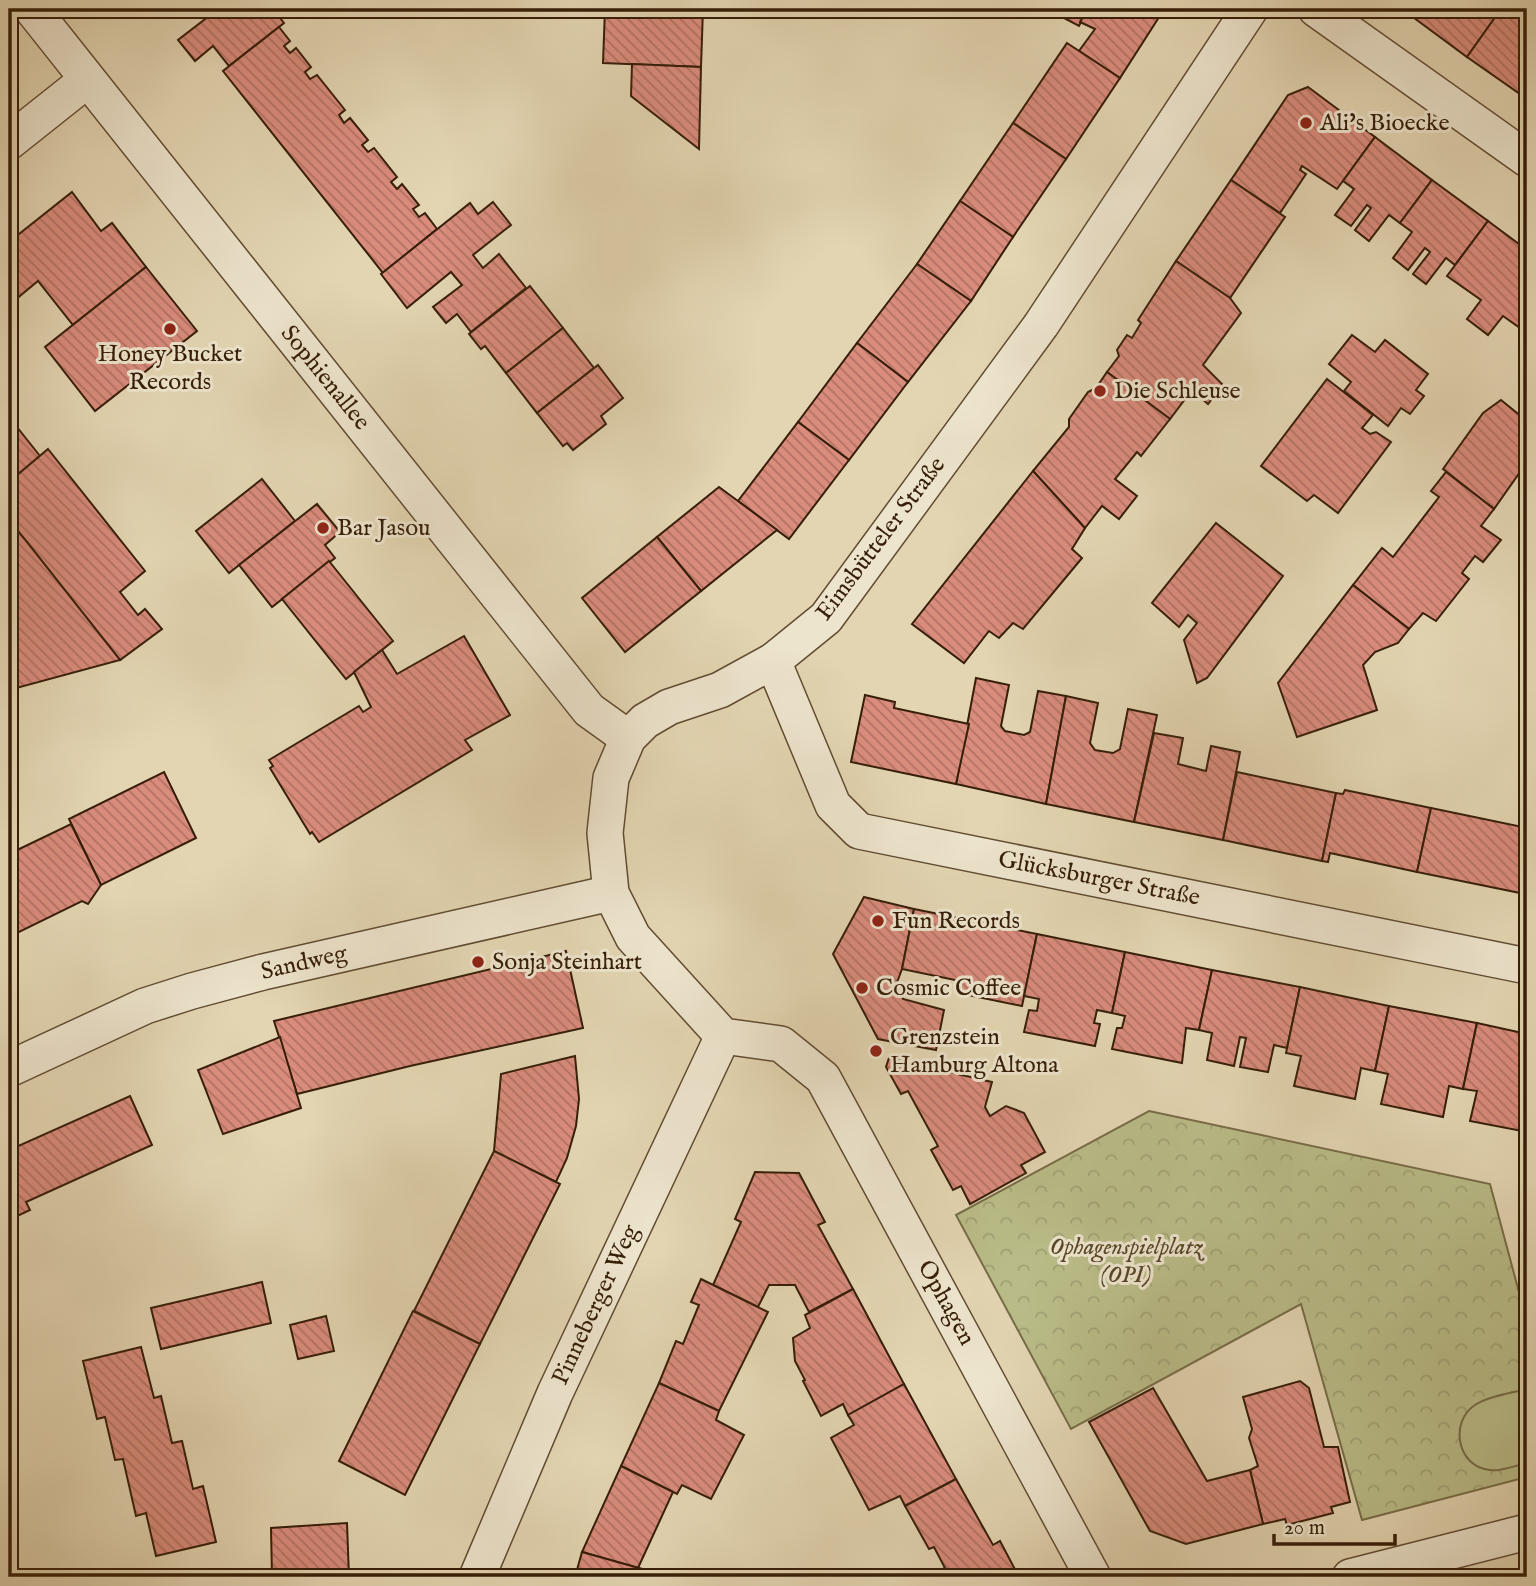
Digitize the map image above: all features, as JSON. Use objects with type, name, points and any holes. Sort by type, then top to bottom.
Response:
[{"type":"street","name":"Sophienallee","points":[[32,9],[589,710],[628,738]]},
{"type":"street","name":"Eimsbütteler Straße","points":[[723,1036],[634,937],[611,893],[606,834],[610,783],[628,738],[645,721],[669,707],[720,690],[773,661],[826,618],[1041,325],[1250,9]]},
{"type":"street","points":[[1316,9],[1527,159]]},
{"type":"street","points":[[9,142],[87,80]]},
{"type":"street","name":"Glücksburger Straße","points":[[773,661],[833,805],[859,831],[1527,966]]},
{"type":"street","name":"Sandweg","points":[[9,1069],[145,1006],[192,991],[263,972],[611,893]]},
{"type":"street","name":"Ophagen","points":[[723,1036],[781,1044],[823,1078],[1093,1577]]},
{"type":"street","name":"Pinneberger Weg","points":[[477,1577],[555,1393],[723,1036]]},
{"type":"street","points":[[1350,1577],[1527,1532]]},
{"type":"green space","name":"Ophagenspielplatz (OPI)","points":[[1149,1111],[1490,1184],[1527,1322],[1527,1477],[1362,1520],[1301,1304],[1071,1429],[956,1215]]},
{"type":"green space","points":[[1527,1389],[1527,1463],[1490,1470],[1470,1461],[1460,1443],[1462,1422],[1467,1413],[1486,1399]]},
{"type":"building","points":[[273,9],[284,23],[229,66],[213,46],[195,61],[178,40],[209,16],[205,11]]},
{"type":"building","points":[[605,9],[703,9],[701,67],[603,63]]},
{"type":"building","points":[[1047,9],[1088,9],[1079,26]]},
{"type":"building","points":[[1088,9],[1163,11],[1120,78],[1079,51],[1095,29],[1080,22]]},
{"type":"building","points":[[1402,9],[1501,9],[1467,57]]},
{"type":"building","points":[[1501,9],[1526,9],[1522,14],[1527,17],[1527,99],[1467,57]]},
{"type":"building","points":[[279,27],[290,41],[284,46],[290,53],[296,48],[311,67],[305,72],[310,79],[317,75],[345,110],[339,115],[344,123],[350,118],[368,140],[362,145],[368,152],[374,148],[397,177],[391,182],[397,189],[402,184],[419,205],[413,209],[419,217],[425,213],[437,229],[383,273],[223,71]]},
{"type":"building","points":[[1067,43],[1120,78],[1066,159],[1013,123]]},
{"type":"building","points":[[632,64],[701,67],[699,149],[631,96]]},
{"type":"building","points":[[1308,87],[1375,137],[1337,189],[1302,166],[1300,170],[1306,174],[1280,213],[1231,180],[1288,95]]},
{"type":"building","points":[[1013,123],[1066,159],[1013,237],[960,201]]},
{"type":"building","points":[[1375,137],[1432,180],[1400,223],[1389,215],[1369,241],[1355,230],[1371,208],[1367,205],[1351,226],[1335,215],[1354,189],[1343,181]]},
{"type":"building","points":[[1231,180],[1285,217],[1230,298],[1176,261]]},
{"type":"building","points":[[1432,180],[1488,221],[1455,265],[1446,258],[1426,284],[1413,274],[1430,252],[1425,248],[1408,270],[1393,258],[1412,232],[1400,223]]},
{"type":"building","points":[[72,192],[101,231],[112,223],[146,267],[73,325],[38,281],[9,305],[9,242]]},
{"type":"building","points":[[960,201],[1013,237],[971,301],[917,264]]},
{"type":"building","points":[[493,202],[511,225],[473,255],[483,268],[499,254],[526,288],[471,332],[457,314],[446,323],[433,307],[462,285],[451,272],[407,308],[381,274],[470,203],[478,214]]},
{"type":"building","points":[[1488,221],[1527,250],[1527,333],[1503,316],[1488,335],[1467,319],[1481,300],[1447,276]]},
{"type":"building","points":[[1176,261],[1230,298],[1241,313],[1203,365],[1223,385],[1208,404],[1192,390],[1170,419],[1107,372],[1119,356],[1117,350],[1127,335],[1132,338],[1141,323],[1138,320]]},
{"type":"building","points":[[917,264],[971,301],[908,382],[857,343]]},
{"type":"building","points":[[146,267],[197,331],[95,411],[45,347]]},
{"type":"building","points":[[530,286],[563,328],[506,373],[485,346],[481,349],[469,334]]},
{"type":"building","points":[[563,328],[594,368],[537,413],[506,373]]},
{"type":"building","points":[[1352,335],[1375,352],[1385,340],[1428,374],[1416,390],[1424,396],[1410,414],[1401,408],[1388,426],[1344,391],[1351,382],[1329,364]]},
{"type":"building","points":[[857,343],[908,382],[849,460],[798,422]]},
{"type":"building","points":[[598,365],[623,398],[601,416],[606,424],[573,450],[567,443],[563,446],[537,413]]},
{"type":"building","points":[[1107,372],[1170,419],[1141,456],[1137,452],[1115,479],[1137,496],[1119,519],[1102,506],[1085,528],[1033,471],[1069,427],[1069,419],[1088,392],[1096,388]]},
{"type":"building","points":[[1327,379],[1373,415],[1362,428],[1370,434],[1376,432],[1391,442],[1338,513],[1314,495],[1307,501],[1261,466]]},
{"type":"building","points":[[1501,400],[1527,421],[1527,462],[1494,509],[1443,469],[1483,413]]},
{"type":"building","points":[[9,417],[40,456],[9,482]]},
{"type":"building","points":[[798,422],[849,460],[789,539],[738,501]]},
{"type":"building","points":[[48,449],[145,571],[120,592],[138,615],[145,609],[162,629],[120,660],[9,520],[9,482]]},
{"type":"building","points":[[1033,471],[1085,528],[1072,549],[1082,558],[1023,629],[1013,623],[999,638],[989,631],[964,663],[912,624]]},
{"type":"building","points":[[1446,472],[1494,509],[1481,526],[1501,540],[1483,562],[1475,556],[1462,573],[1469,579],[1436,621],[1423,613],[1409,629],[1353,585],[1382,548],[1393,557],[1439,497],[1431,491]]},
{"type":"building","points":[[262,479],[295,521],[229,573],[196,531]]},
{"type":"building","points":[[719,487],[777,530],[701,591],[657,537]]},
{"type":"building","points":[[317,504],[340,532],[325,545],[335,558],[272,607],[239,565]]},
{"type":"building","points":[[9,520],[27,542],[120,660],[9,690]]},
{"type":"building","points":[[1216,523],[1283,576],[1207,678],[1197,683],[1184,640],[1197,623],[1188,615],[1179,627],[1152,603]]},
{"type":"building","points":[[657,537],[701,591],[625,652],[582,598]]},
{"type":"building","points":[[329,561],[393,641],[346,679],[282,599]]},
{"type":"building","points":[[1353,585],[1409,629],[1398,643],[1375,652],[1363,665],[1377,710],[1297,737],[1278,683]]},
{"type":"building","points":[[464,636],[510,715],[465,740],[472,750],[319,842],[312,832],[310,834],[270,768],[273,766],[269,760],[359,706],[363,712],[371,707],[354,672],[382,650],[397,674]]},
{"type":"building","points":[[976,678],[1009,685],[1001,726],[1005,731],[1024,735],[1030,732],[1038,691],[1066,696],[1046,804],[956,784]]},
{"type":"building","points":[[865,695],[895,702],[894,708],[969,724],[956,784],[851,762]]},
{"type":"building","points":[[1066,696],[1098,703],[1090,743],[1095,750],[1113,753],[1120,749],[1128,709],[1157,715],[1134,822],[1046,804]]},
{"type":"building","points":[[1154,733],[1183,738],[1178,764],[1206,771],[1211,746],[1240,752],[1223,840],[1134,822]]},
{"type":"building","points":[[164,772],[196,838],[101,885],[69,819]]},
{"type":"building","points":[[1237,772],[1336,793],[1322,861],[1223,840]]},
{"type":"building","points":[[1345,790],[1431,808],[1417,872],[1330,853],[1328,862],[1322,861],[1336,793],[1343,794]]},
{"type":"building","points":[[1431,808],[1527,828],[1525,894],[1417,872]]},
{"type":"building","points":[[71,824],[101,885],[88,904],[82,901],[13,935],[9,926],[9,854]]},
{"type":"building","points":[[864,897],[914,909],[902,969],[896,985],[903,999],[944,1010],[936,1050],[878,1039],[833,954]]},
{"type":"building","points":[[914,909],[1037,934],[1022,1006],[958,993],[960,981],[902,969]]},
{"type":"building","points":[[1037,934],[1125,952],[1112,1013],[1097,1010],[1094,1023],[1100,1024],[1095,1046],[1024,1032],[1029,1010],[1037,1011],[1039,999],[1024,996]]},
{"type":"building","points":[[566,951],[583,1028],[297,1094],[274,1021]]},
{"type":"building","points":[[1125,952],[1212,970],[1199,1030],[1186,1028],[1182,1063],[1112,1049],[1117,1028],[1122,1028],[1125,1016],[1112,1013]]},
{"type":"building","points":[[1212,970],[1300,987],[1287,1048],[1274,1045],[1268,1072],[1240,1067],[1246,1038],[1240,1037],[1234,1066],[1207,1060],[1212,1033],[1199,1030]]},
{"type":"building","points":[[1300,987],[1389,1006],[1375,1071],[1361,1068],[1355,1099],[1294,1086],[1301,1056],[1286,1053]]},
{"type":"building","points":[[1389,1006],[1477,1023],[1463,1089],[1449,1086],[1443,1117],[1381,1104],[1388,1074],[1375,1071]]},
{"type":"building","points":[[1477,1023],[1527,1034],[1527,1132],[1470,1121],[1477,1091],[1463,1089]]},
{"type":"building","points":[[280,1037],[301,1108],[223,1134],[198,1070]]},
{"type":"building","points":[[575,1056],[579,1099],[576,1126],[567,1158],[556,1182],[494,1151],[501,1074]]},
{"type":"building","points":[[889,1058],[992,1082],[985,1107],[990,1116],[1006,1106],[1024,1113],[1045,1152],[1021,1165],[1026,1173],[970,1204],[961,1186],[953,1190],[931,1150],[938,1146],[908,1091],[901,1094],[886,1067]]},
{"type":"building","points":[[130,1096],[152,1145],[26,1202],[30,1210],[9,1220],[9,1136],[14,1148]]},
{"type":"building","points":[[494,1151],[560,1184],[480,1344],[414,1311]]},
{"type":"building","points":[[755,1172],[799,1173],[825,1222],[818,1225],[853,1289],[809,1312],[795,1285],[769,1285],[758,1307],[713,1285],[741,1222],[735,1219]]},
{"type":"building","points":[[701,1279],[768,1312],[719,1411],[659,1383],[676,1341],[683,1344],[699,1305],[691,1302]]},
{"type":"building","points":[[262,1282],[271,1323],[161,1349],[151,1308]]},
{"type":"building","points":[[853,1289],[904,1384],[848,1415],[843,1404],[821,1416],[795,1361],[793,1338],[810,1328],[805,1315]]},
{"type":"building","points":[[413,1311],[480,1344],[405,1495],[339,1461]]},
{"type":"building","points":[[326,1316],[334,1351],[298,1359],[290,1325]]},
{"type":"building","points":[[141,1347],[154,1398],[161,1396],[172,1443],[182,1441],[193,1489],[203,1486],[216,1542],[156,1556],[146,1513],[136,1516],[123,1459],[115,1460],[105,1417],[97,1419],[83,1361]]},
{"type":"building","points":[[1300,1381],[1309,1388],[1324,1447],[1338,1447],[1350,1502],[1331,1507],[1333,1513],[1287,1525],[1285,1519],[1263,1524],[1250,1470],[1258,1466],[1249,1438],[1252,1429],[1243,1397]]},
{"type":"building","points":[[659,1383],[719,1411],[716,1420],[744,1435],[711,1499],[682,1485],[677,1494],[621,1466]]},
{"type":"building","points":[[904,1384],[956,1479],[905,1506],[900,1496],[869,1510],[831,1438],[854,1425],[848,1415]]},
{"type":"building","points":[[1153,1388],[1207,1481],[1250,1470],[1263,1524],[1186,1544],[1150,1531],[1089,1422]]},
{"type":"building","points":[[621,1466],[673,1492],[638,1568],[582,1552]]},
{"type":"building","points":[[956,1479],[993,1545],[1000,1541],[1019,1577],[925,1577],[945,1568],[934,1547],[929,1549],[905,1506]]},
{"type":"building","points":[[347,1523],[349,1577],[272,1577],[271,1528]]},
{"type":"building","points":[[582,1552],[646,1570],[644,1577],[575,1577]]},
{"type":"building","points":[[798,1569],[802,1577],[780,1577]]},
{"type":"building","points":[[900,1570],[903,1577],[883,1577]]},
{"type":"place","name":"Ali's Bioecke","points":[[1306,123]]},
{"type":"place","name":"Honey Bucket Records","points":[[170,329]]},
{"type":"place","name":"Die Schleuse","points":[[1100,391]]},
{"type":"place","name":"Bar Jasou","points":[[323,528]]},
{"type":"place","name":"Fun Records","points":[[878,921]]},
{"type":"place","name":"Sonja Steinhart","points":[[478,962]]},
{"type":"place","name":"Cosmic Coffee","points":[[862,988]]},
{"type":"place","name":"Grenzstein Hamburg Altona","points":[[876,1051]]}]
